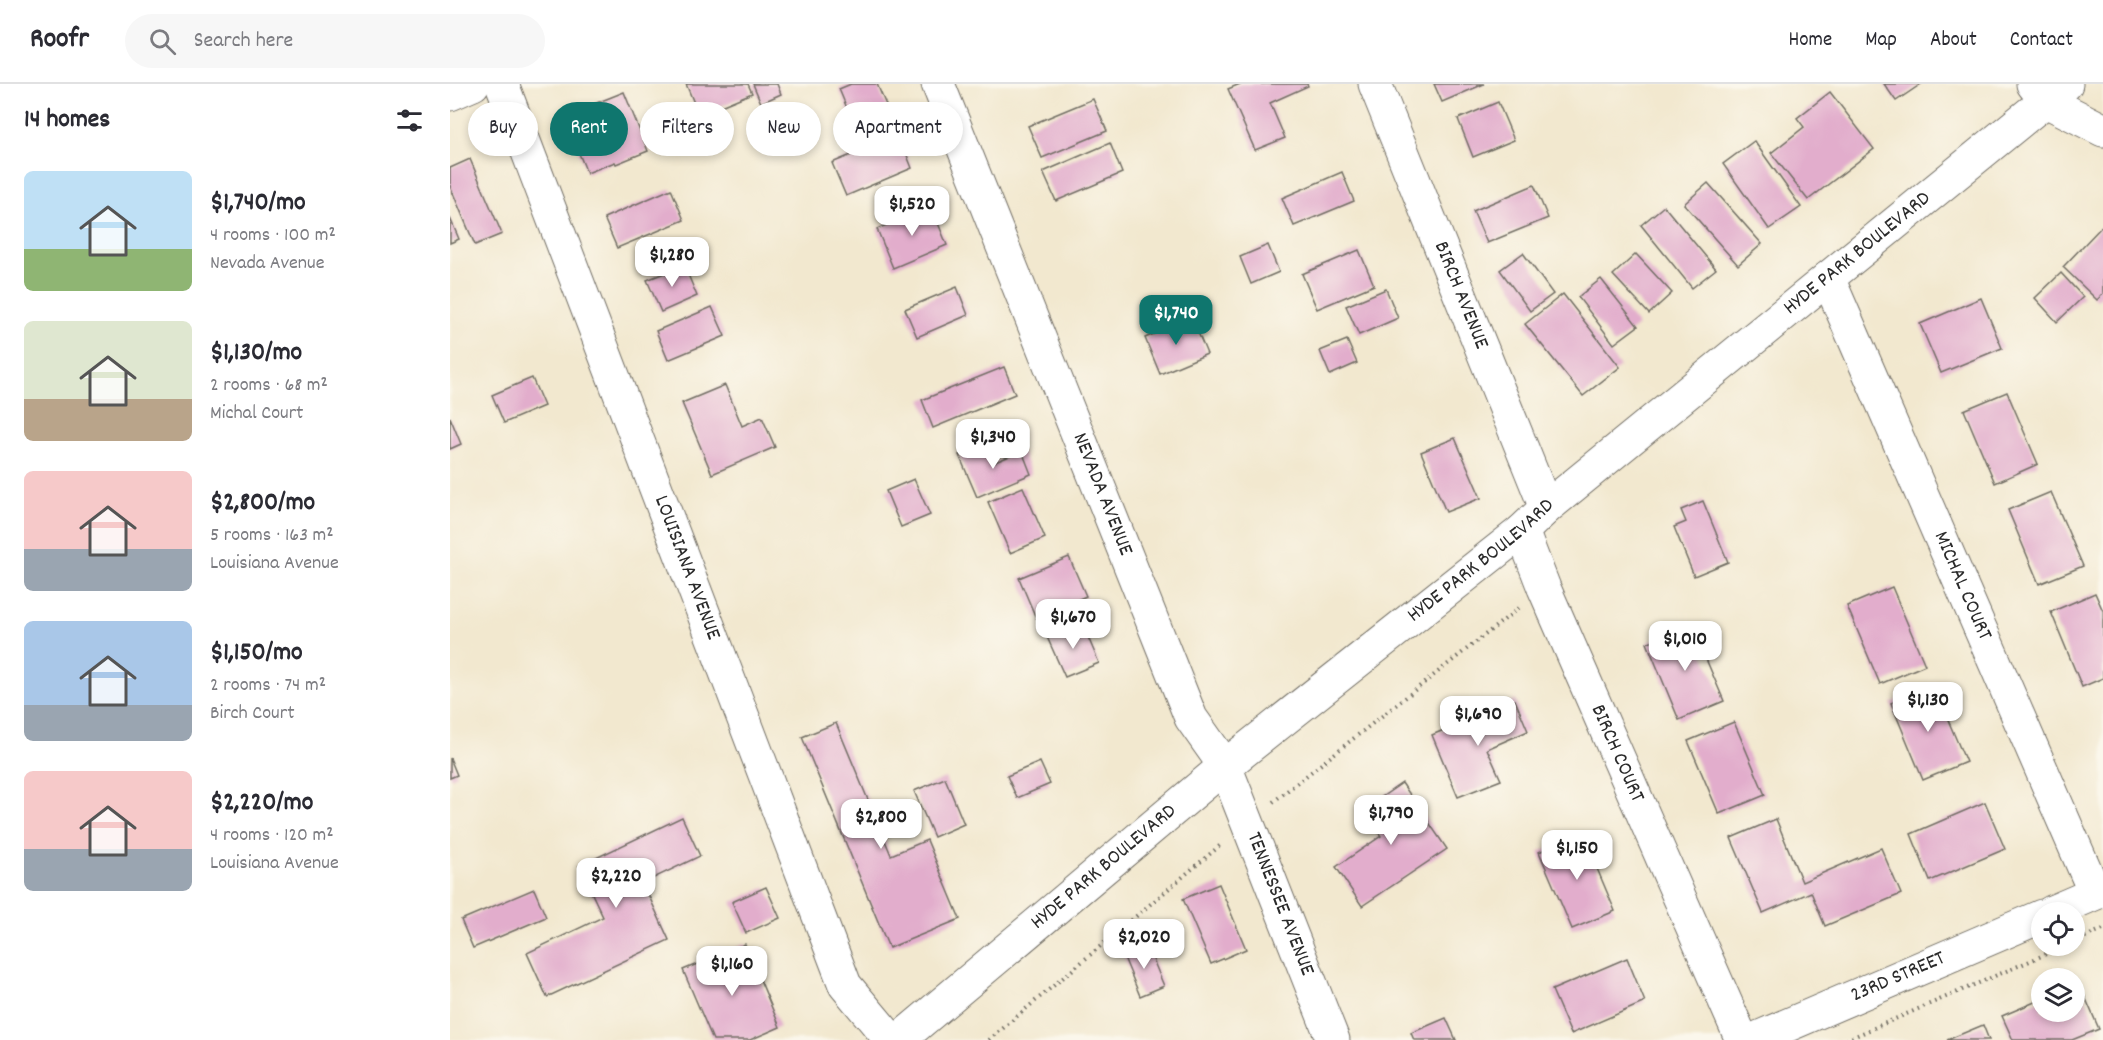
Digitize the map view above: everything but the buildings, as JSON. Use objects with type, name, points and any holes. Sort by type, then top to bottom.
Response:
[{"type":"street","points":[[450,94],[473,84]]},
{"type":"street","name":"LOUISIANA AVENUE","points":[[502,84],[845,985],[891,1040]]},
{"type":"street","name":"NEVADA AVENUE","points":[[938,84],[1191,718],[1225,766]]},
{"type":"street","name":"BIRCH AVENUE","points":[[1375,84],[1546,508]]},
{"type":"street","points":[[2048,90],[2103,130]]},
{"type":"street","name":"HYDE PARK BOULEVARD","points":[[899,1040],[1225,766],[1522,531],[1546,508],[1828,278],[2048,90]]},
{"type":"street","name":"MICHAL COURT","points":[[1828,278],[2099,891]]},
{"type":"street","name":"BIRCH COURT","points":[[1522,531],[1544,588],[1742,1040]]},
{"type":"street","name":"TENNESSEE AVENUE","points":[[1225,766],[1333,1040]]},
{"type":"street","points":[[2074,902],[2099,891]]},
{"type":"street","name":"23RD STREET","points":[[1753,1040],[2031,921]]},
{"type":"path","points":[[990,1040],[1248,822],[1544,588]]},
{"type":"path","points":[[2085,937],[2103,930]]},
{"type":"path","points":[[1846,1040],[2041,956]]}]
